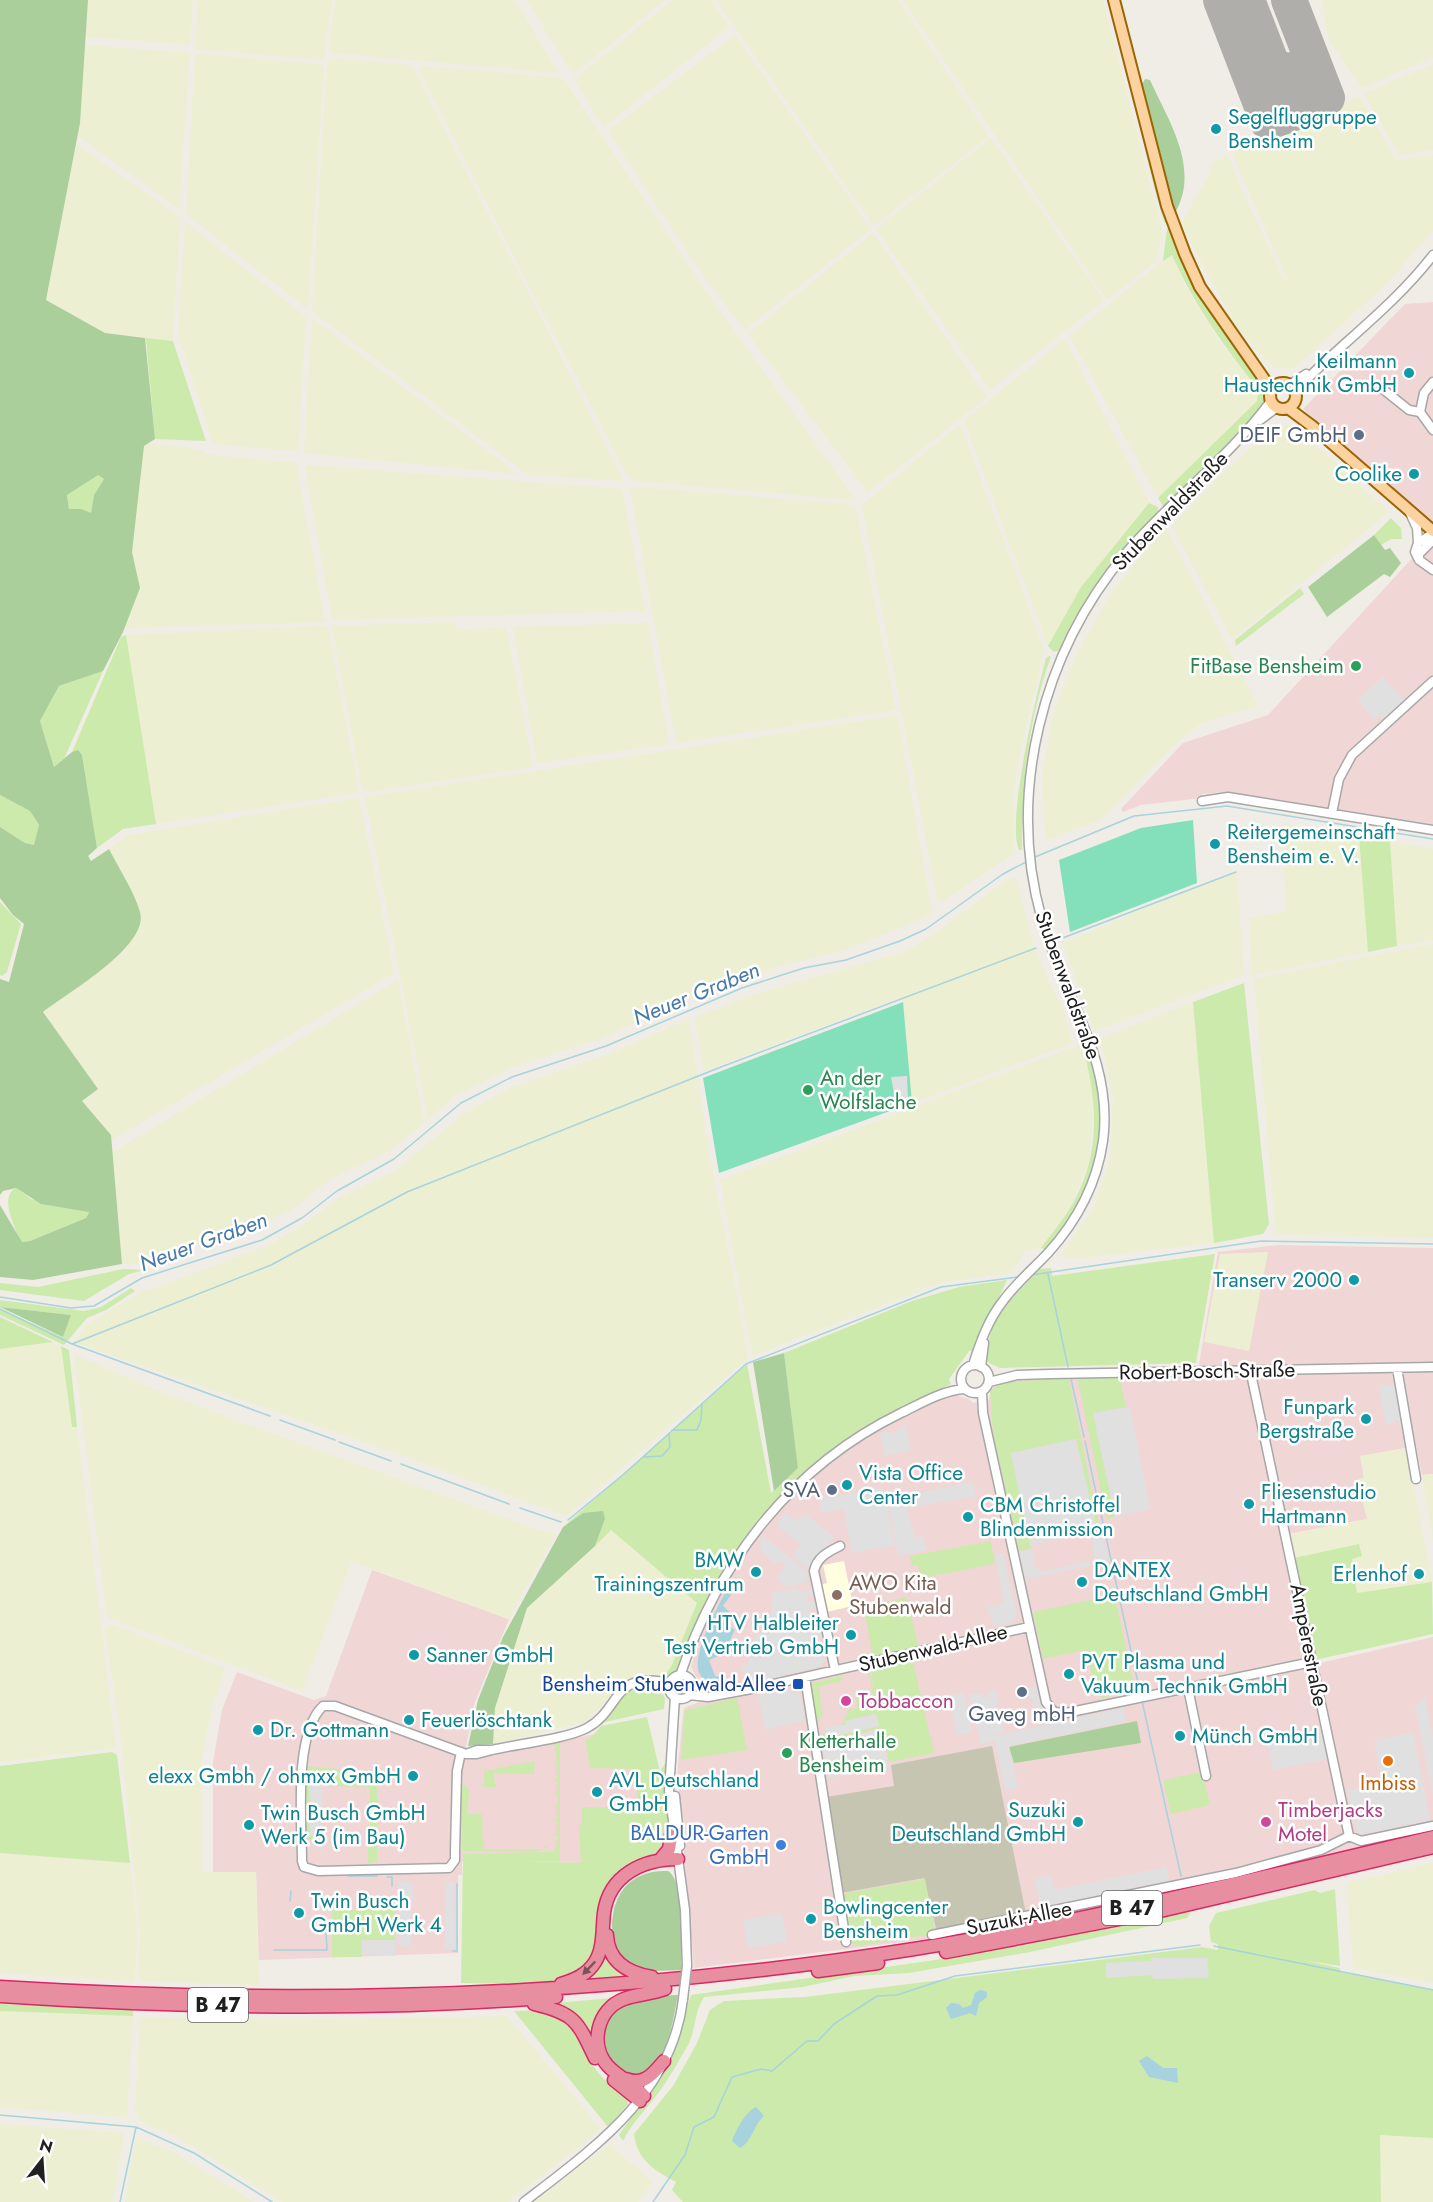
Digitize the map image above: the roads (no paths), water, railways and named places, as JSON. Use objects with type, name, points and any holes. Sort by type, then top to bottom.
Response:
[{"type":"highway","points":[[660,1860],[669,1849],[672,1830]]},
{"type":"highway","name":"B 47","points":[[0,1987],[272,1998],[664,1985],[827,1962],[1017,1931],[1148,1905],[1433,1837]]},
{"type":"highway","name":"B 47","points":[[0,1996],[144,2004],[370,2006],[525,2000],[841,1969],[1003,1943],[1156,1912],[1433,1847]]},
{"type":"highway","points":[[536,1990],[576,1979],[586,1973],[595,1962],[600,1950],[604,1911],[614,1885],[634,1868],[660,1860],[679,1863]]},
{"type":"highway","points":[[664,1985],[629,1972],[617,1964],[607,1942],[608,1912],[612,1899],[626,1878],[646,1868],[679,1863]]},
{"type":"highway","points":[[642,2098],[610,2068],[601,2055],[598,2045],[599,2025],[608,2010],[617,2003],[664,1985]]},
{"type":"highway","points":[[525,2000],[557,2009],[575,2021],[583,2030],[600,2067],[642,2098]]},
{"type":"highway","points":[[622,2078],[632,2081],[646,2079],[664,2061]]},
{"type":"main road","points":[[1114,0],[1167,206],[1200,287],[1257,368],[1274,387],[1273,405],[1291,406],[1433,534]]},
{"type":"main road","points":[[1274,387],[1292,388],[1291,406]]},
{"type":"street","points":[[1292,388],[1406,287],[1433,255]]},
{"type":"street","points":[[1420,412],[1424,393],[1433,382]]},
{"type":"street","points":[[1384,390],[1408,410],[1420,412],[1433,430]]},
{"type":"street","name":"Stubenwaldstraße","points":[[980,1368],[985,1333],[997,1308],[1029,1270],[1063,1236],[1084,1202],[1099,1163],[1104,1115],[1103,1095],[1095,1053],[1050,945],[1032,873],[1029,846],[1030,780],[1036,738],[1050,686],[1070,639],[1098,589],[1127,552],[1273,405]]},
{"type":"street","points":[[1410,513],[1417,528],[1418,543],[1415,552],[1419,560],[1433,570]]},
{"type":"street","points":[[1418,543],[1433,534]]},
{"type":"street","points":[[1419,560],[1419,554],[1430,543],[1433,534]]},
{"type":"street","points":[[1332,813],[1339,779],[1352,754],[1433,681]]},
{"type":"street","points":[[1202,801],[1228,797],[1433,830]]},
{"type":"street","name":"Robert-Bosch-Straße","points":[[980,1368],[1017,1375],[1433,1367]]},
{"type":"street","points":[[524,2202],[610,2134],[642,2098],[664,2061],[678,2026],[684,1999],[688,1950],[673,1769],[684,1694],[684,1677],[692,1647],[729,1568],[778,1503],[830,1456],[873,1426],[938,1396],[961,1379],[966,1369],[980,1368],[989,1382],[973,1391],[938,1396]]},
{"type":"street","points":[[1397,1368],[1416,1479]]},
{"type":"street","name":"Ampèrestraße","points":[[1250,1369],[1349,1836]]},
{"type":"street","name":"Robert-Bosch-Straße","points":[[989,1382],[1017,1375]]},
{"type":"street","points":[[961,1379],[973,1391]]},
{"type":"street","name":"Stubenwald-Allee","points":[[684,1694],[716,1696],[1029,1626],[983,1413],[973,1391]]},
{"type":"street","name":"Stubenwald-Allee","points":[[835,1670],[814,1570],[815,1564],[825,1553],[840,1546]]},
{"type":"street","points":[[1029,1626],[1047,1702],[1054,1712],[1066,1713],[1312,1662]]},
{"type":"street","points":[[670,1685],[684,1677]]},
{"type":"street","points":[[805,1677],[846,1942]]},
{"type":"street","points":[[463,1753],[457,1771],[456,1852],[449,1868],[308,1869],[302,1861],[301,1766],[307,1741],[319,1710],[323,1706],[335,1706],[463,1753],[477,1754],[585,1729],[595,1721],[623,1688],[637,1682],[670,1685],[684,1694]]},
{"type":"street","points":[[1188,1688],[1206,1776]]},
{"type":"street","points":[[679,1863],[672,1830],[669,1767],[684,1694]]},
{"type":"street","points":[[1349,1836],[1361,1841],[1433,1826]]},
{"type":"street","name":"Suzuki-Allee","points":[[932,1935],[1236,1873],[1321,1850],[1349,1836]]},
{"type":"water","points":[[729,1592],[731,1595],[723,1606],[732,1614],[726,1624],[735,1630],[723,1654],[709,1660],[715,1676],[721,1677],[722,1685],[707,1686],[698,1669],[700,1651],[717,1609],[725,1593]]},
{"type":"water","points":[[980,1990],[987,1992],[987,1997],[979,2003],[976,2016],[970,2013],[951,2019],[946,2008],[951,2003],[959,2004],[963,2008],[971,2005],[975,1993]]},
{"type":"water","points":[[1147,2056],[1163,2068],[1177,2068],[1178,2083],[1149,2077],[1139,2061]]},
{"type":"water","points":[[756,2107],[764,2116],[747,2142],[740,2148],[732,2141],[745,2117]]},
{"type":"waterway","name":"Neuer Graben","points":[[1035,857],[1134,816],[1227,806],[1433,839]]},
{"type":"waterway","name":"Neuer Graben","points":[[0,1297],[71,1308],[94,1306],[142,1278],[262,1240],[302,1218],[337,1191],[394,1159],[461,1103],[512,1077],[606,1046],[742,988],[804,968],[846,960],[900,941],[926,929],[1003,874],[1028,861]]},
{"type":"waterway","points":[[1060,939],[1236,872]]},
{"type":"waterway","points":[[72,1344],[271,1265],[407,1192],[721,1067],[1036,948]]},
{"type":"waterway","points":[[1031,1275],[1261,1241],[1433,1244]]},
{"type":"waterway","points":[[1048,1274],[1068,1367]]},
{"type":"waterway","points":[[568,1520],[624,1474],[746,1364],[941,1287],[1018,1277]]},
{"type":"waterway","points":[[0,1309],[72,1344],[270,1416]]},
{"type":"waterway","points":[[1071,1379],[1084,1437]]},
{"type":"waterway","points":[[672,1430],[697,1430],[701,1420],[702,1404]]},
{"type":"waterway","points":[[280,1420],[335,1440]]},
{"type":"waterway","points":[[644,1457],[662,1456],[670,1447],[669,1434]]},
{"type":"waterway","points":[[1085,1441],[1099,1507]]},
{"type":"waterway","points":[[339,1442],[391,1461]]},
{"type":"waterway","points":[[401,1464],[509,1504]]},
{"type":"waterway","points":[[520,1508],[561,1522]]},
{"type":"waterway","points":[[1101,1514],[1140,1692]]},
{"type":"waterway","points":[[1142,1701],[1181,1876]]},
{"type":"waterway","points":[[348,1876],[377,1876]]},
{"type":"waterway","points":[[387,1877],[392,1877],[392,1886]]},
{"type":"waterway","points":[[453,1951],[457,1951],[457,1884]]},
{"type":"waterway","points":[[290,1901],[291,1891]]},
{"type":"waterway","points":[[274,1950],[327,1950],[326,1932]]},
{"type":"waterway","points":[[653,2202],[685,2155],[694,2127],[714,2117],[732,2077],[761,2069],[772,2071],[807,2041],[818,2041],[834,2024],[877,1996],[897,1995],[955,1976],[1200,1945]]},
{"type":"waterway","points":[[1214,1946],[1433,1990]]},
{"type":"waterway","points":[[0,2115],[136,2127],[194,2153],[272,2202]]},
{"type":"waterway","points":[[120,2202],[136,2127]]},
{"type":"place","name":"Segelfluggruppe Bensheim","points":[[1216,129]]},
{"type":"place","name":"Keilmann Haustechnik GmbH","points":[[1409,373]]},
{"type":"place","name":"DEIF GmbH","points":[[1359,435]]},
{"type":"place","name":"Coolike","points":[[1414,474]]},
{"type":"place","name":"FitBase Bensheim","points":[[1356,666]]},
{"type":"place","name":"Reitergemeinschaft Bensheim e. V.","points":[[1215,844]]},
{"type":"place","name":"An der Wolfslache","points":[[808,1090]]},
{"type":"place","name":"Transerv 2000","points":[[1354,1280]]},
{"type":"place","name":"Funpark Bergstraße","points":[[1366,1419]]},
{"type":"place","name":"Vista Office Center","points":[[847,1485]]},
{"type":"place","name":"SVA","points":[[832,1490]]},
{"type":"place","name":"Fliesenstudio Hartmann","points":[[1249,1504]]},
{"type":"place","name":"CBM Christoffel Blindenmission","points":[[968,1517]]},
{"type":"place","name":"BMW Trainingszentrum","points":[[756,1572]]},
{"type":"place","name":"Erlenhof","points":[[1419,1574]]},
{"type":"place","name":"DANTEX Deutschland GmbH","points":[[1082,1582]]},
{"type":"place","name":"AWO Kita Stubenwald","points":[[837,1595]]},
{"type":"place","name":"HTV Halbleiter Test Vertrieb GmbH","points":[[851,1635]]},
{"type":"place","name":"Sanner GmbH","points":[[414,1655]]},
{"type":"place","name":"PVT Plasma und Vakuum Technik GmbH","points":[[1069,1674]]},
{"type":"place","name":"Bensheim Stubenwald-Allee","points":[[798,1684]]},
{"type":"place","name":"Gaveg mbH","points":[[1022,1692]]},
{"type":"place","name":"Tobbaccon","points":[[846,1701]]},
{"type":"place","name":"Feuerlöschtank","points":[[409,1720]]},
{"type":"place","name":"Dr. Gottmann","points":[[258,1730]]},
{"type":"place","name":"Münch GmbH","points":[[1180,1736]]},
{"type":"place","name":"Kletterhalle Bensheim","points":[[787,1753]]},
{"type":"place","name":"Imbiss","points":[[1388,1761]]},
{"type":"place","name":"elexx Gmbh / ohmxx GmbH","points":[[413,1776]]},
{"type":"place","name":"AVL Deutschland GmbH","points":[[597,1792]]},
{"type":"place","name":"Suzuki Deutschland GmbH","points":[[1078,1822]]},
{"type":"place","name":"Timberjacks Motel","points":[[1266,1822]]},
{"type":"place","name":"Twin Busch GmbH Werk 5 (im Bau)","points":[[249,1825]]},
{"type":"place","name":"BALDUR-Garten GmbH","points":[[781,1845]]},
{"type":"place","name":"Twin Busch GmbH Werk 4","points":[[299,1913]]},
{"type":"place","name":"Bowlingcenter Bensheim","points":[[811,1919]]}]
